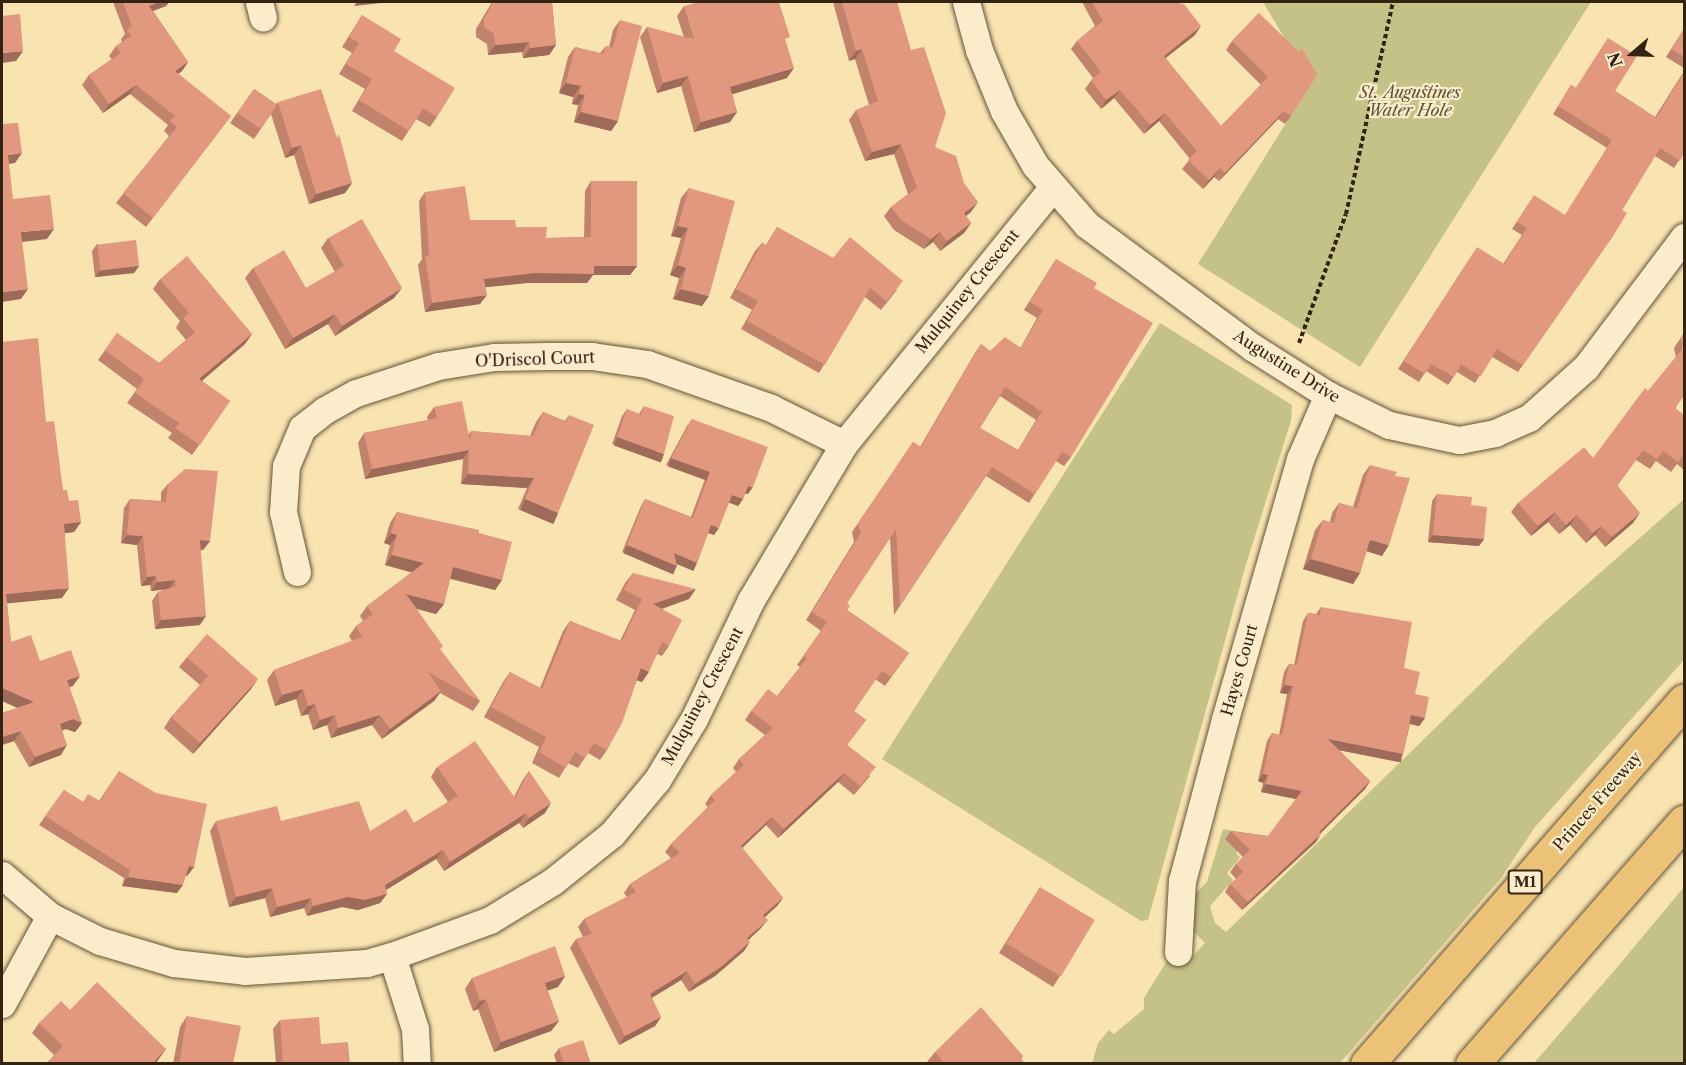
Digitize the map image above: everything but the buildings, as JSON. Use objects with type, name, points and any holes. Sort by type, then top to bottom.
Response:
[{"type":"highway","name":"Princes Freeway","points":[[1367,1064],[1684,701]]},
{"type":"highway","points":[[1472,1064],[1684,822]]},
{"type":"street","name":"Augustine Drive","points":[[966,2],[979,50],[1004,111],[1053,188],[1087,225],[1286,368],[1328,395],[1389,425],[1459,440],[1495,433],[1529,418],[1586,367],[1684,237]]},
{"type":"street","name":"Mulquiney Crescent","points":[[2,875],[50,916],[100,940],[174,963],[233,969],[311,968],[392,956],[490,920],[552,882],[612,834],[669,759],[694,719],[751,600],[844,444],[1053,188]]},
{"type":"street","name":"O'Driscol Court","points":[[297,572],[283,512],[286,466],[302,428],[325,410],[356,393],[438,366],[494,357],[548,356],[592,356],[647,364],[771,408],[844,444]]},
{"type":"street","name":"Hayes Court","points":[[1178,952],[1182,881],[1225,719],[1300,459],[1328,395]]},
{"type":"street","points":[[2,1004],[50,916]]},
{"type":"street","points":[[392,956],[416,1029],[417,1064]]},
{"type":"path","points":[[1286,368],[1303,335],[1346,214],[1393,2]]},
{"type":"green space","name":"St. Augustines Water Hole","points":[[1263,2],[1591,2],[1360,367],[1198,264],[1311,83]]},
{"type":"green space","points":[[1160,323],[1292,405],[1291,421],[1245,568],[1148,920],[1141,921],[882,759]]},
{"type":"green space","points":[[1684,499],[1684,660],[1535,827],[1501,878],[1340,1063],[1092,1064],[1098,1043],[1109,1030],[1114,1034],[1144,1009],[1144,998],[1168,959],[1190,959],[1205,943],[1191,929],[1186,903],[1207,882],[1223,829],[1252,834],[1236,853],[1240,858],[1227,873],[1233,880],[1210,906],[1215,923],[1226,932],[1543,623]]},
{"type":"green space","points":[[1684,887],[1684,1063],[1534,1063],[1614,971]]}]
